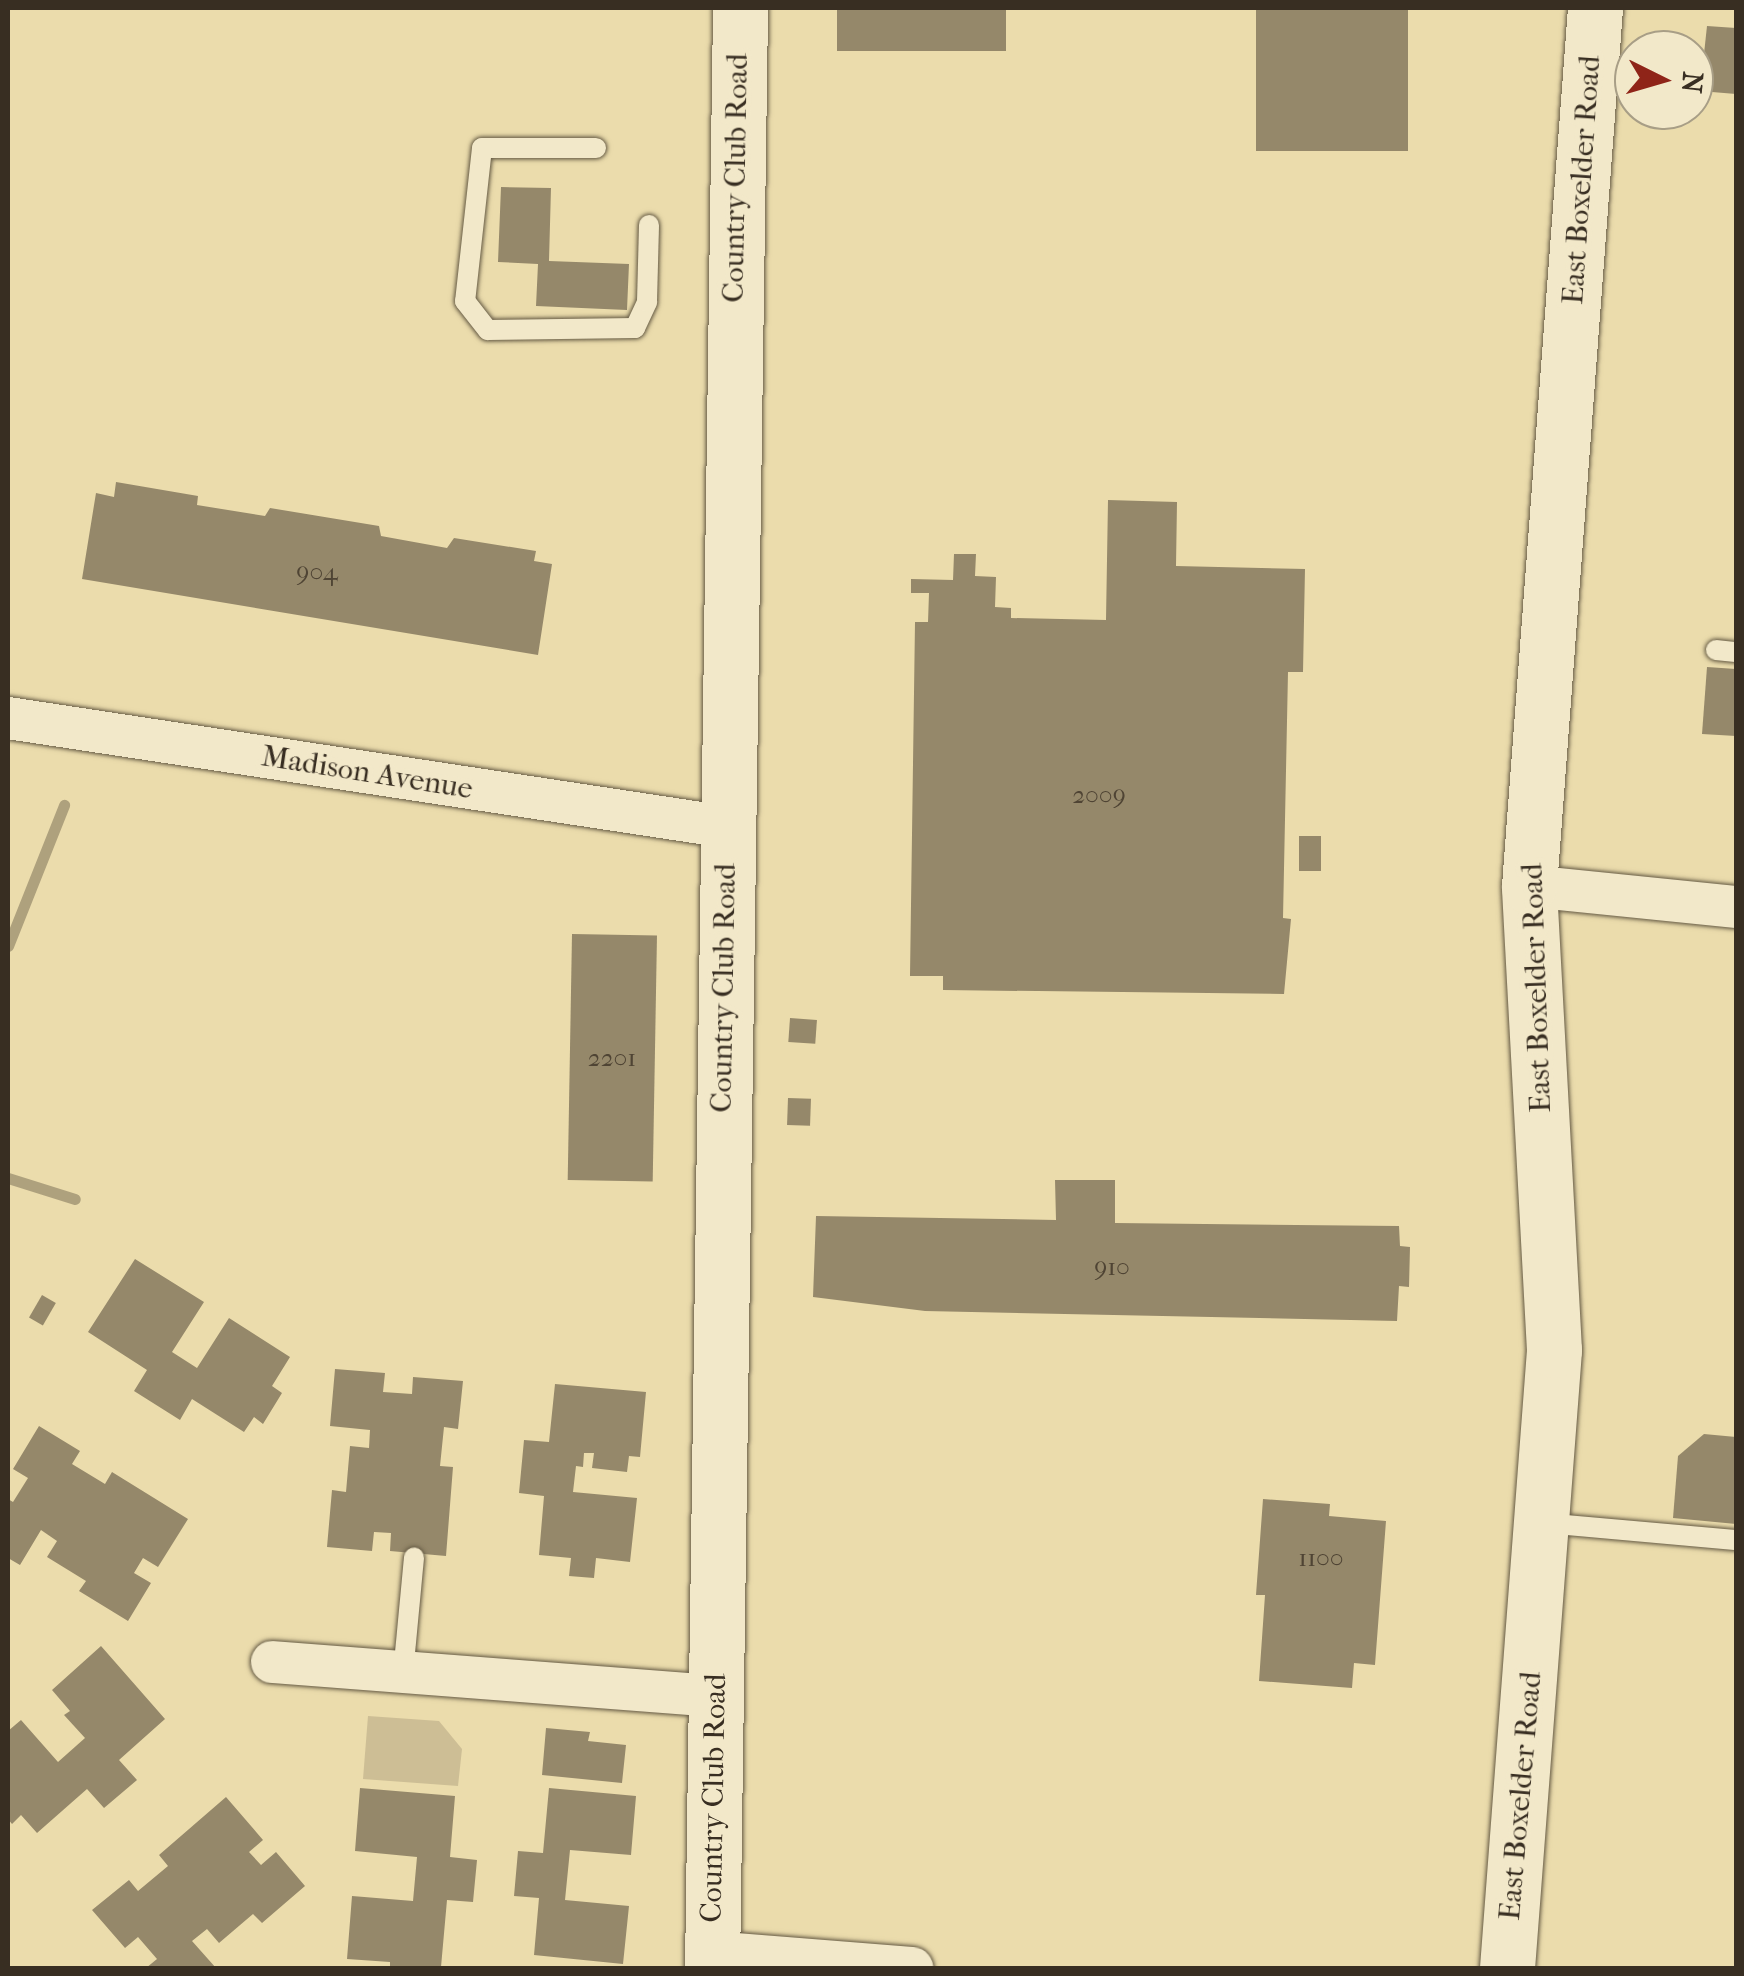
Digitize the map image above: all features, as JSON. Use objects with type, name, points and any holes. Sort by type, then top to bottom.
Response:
[{"type":"main road","name":"Country Club Road","points":[[712,1960],[740,8]]},
{"type":"main road","name":"East Boxelder Road","points":[[1507,1968],[1543,1523],[1554,1313],[1530,886],[1596,8]]},
{"type":"street","name":"Madison Avenue","points":[[8,718],[727,827]]},
{"type":"street","points":[[1530,886],[1736,907]]},
{"type":"street","points":[[272,1662],[715,1696]]},
{"type":"street","points":[[712,1960],[912,1968]]},
{"type":"lane","points":[[596,148],[482,148],[465,301],[488,330],[634,328],[647,302],[649,226]]},
{"type":"lane","points":[[1543,1523],[1736,1540]]},
{"type":"lane","points":[[404,1674],[414,1558]]},
{"type":"shaded area","points":[[368,1716],[439,1721],[462,1749],[458,1786],[363,1779]]},
{"type":"building","points":[[837,8],[1006,8],[1006,51],[837,51]]},
{"type":"building","points":[[1256,8],[1408,8],[1408,151],[1256,151]]},
{"type":"building","points":[[1707,26],[1736,28],[1736,94],[1714,92],[1714,30],[1707,30]]},
{"type":"building","points":[[501,187],[551,188],[549,261],[629,264],[627,310],[536,306],[538,264],[498,262]]},
{"type":"building","points":[[116,482],[198,496],[197,505],[265,516],[270,508],[379,526],[381,536],[447,548],[454,538],[536,551],[534,561],[552,564],[538,655],[82,579],[96,493],[114,497]]},
{"type":"building","points":[[1108,500],[1177,502],[1176,566],[1305,569],[1303,672],[1288,672],[1283,918],[1291,919],[1284,994],[943,990],[943,976],[910,976],[915,622],[928,622],[929,593],[911,593],[911,579],[953,580],[954,554],[976,554],[975,576],[996,577],[995,607],[1011,608],[1011,618],[1106,620]]},
{"type":"building","points":[[1707,667],[1736,669],[1736,736],[1702,734]]},
{"type":"building","points":[[1299,836],[1321,836],[1321,871],[1299,871]]},
{"type":"building","points":[[572,934],[657,935],[653,1181],[568,1180]]},
{"type":"building","points":[[790,1018],[817,1020],[815,1044],[788,1042]]},
{"type":"building","points":[[788,1098],[811,1099],[810,1126],[787,1125]]},
{"type":"building","points":[[1055,1180],[1115,1180],[1115,1223],[1399,1226],[1400,1246],[1410,1247],[1409,1287],[1399,1286],[1397,1321],[925,1311],[813,1297],[816,1216],[1056,1220]]},
{"type":"building","points":[[135,1259],[204,1302],[172,1352],[197,1368],[229,1318],[290,1357],[272,1386],[282,1393],[263,1424],[254,1417],[244,1432],[192,1399],[180,1420],[134,1391],[147,1370],[88,1332]]},
{"type":"building","points":[[42,1295],[56,1303],[43,1326],[29,1318]]},
{"type":"building","points":[[335,1369],[385,1373],[383,1392],[412,1394],[413,1377],[463,1381],[458,1429],[444,1427],[440,1466],[453,1467],[446,1556],[390,1551],[391,1533],[374,1532],[372,1551],[327,1547],[332,1490],[346,1492],[350,1446],[369,1448],[370,1430],[330,1426]]},
{"type":"building","points":[[555,1384],[646,1392],[640,1457],[629,1456],[627,1472],[592,1468],[594,1453],[584,1453],[583,1467],[576,1466],[573,1492],[637,1498],[630,1562],[596,1558],[594,1578],[569,1576],[571,1558],[539,1555],[544,1496],[519,1493],[524,1440],[549,1442]]},
{"type":"building","points":[[39,1426],[80,1451],[72,1464],[105,1484],[112,1472],[188,1519],[158,1567],[143,1558],[134,1573],[151,1583],[128,1621],[79,1591],[86,1581],[47,1557],[57,1541],[41,1530],[20,1565],[8,1558],[8,1499],[13,1502],[28,1478],[13,1469]]},
{"type":"building","points":[[1704,1434],[1736,1437],[1736,1524],[1673,1518],[1678,1456]]},
{"type":"building","points":[[1263,1499],[1330,1504],[1329,1516],[1386,1521],[1375,1665],[1354,1663],[1352,1688],[1259,1681],[1265,1595],[1256,1595]]},
{"type":"building","points":[[101,1646],[165,1719],[119,1760],[137,1780],[104,1808],[87,1789],[37,1833],[21,1815],[12,1824],[8,1819],[8,1731],[21,1720],[58,1762],[85,1738],[64,1715],[70,1711],[52,1690]]},
{"type":"building","points":[[546,1728],[590,1732],[588,1741],[626,1745],[622,1783],[542,1775]]},
{"type":"building","points":[[360,1788],[455,1796],[450,1857],[477,1860],[473,1902],[447,1900],[441,1967],[390,1968],[390,1962],[347,1959],[352,1896],[413,1901],[417,1857],[355,1851]]},
{"type":"building","points":[[549,1788],[636,1796],[631,1855],[570,1850],[565,1900],[629,1906],[623,1964],[534,1955],[539,1898],[514,1896],[518,1851],[543,1853]]},
{"type":"building","points":[[226,1797],[263,1840],[249,1852],[261,1865],[276,1852],[305,1886],[262,1923],[253,1914],[219,1943],[207,1929],[192,1941],[216,1968],[146,1968],[157,1959],[138,1937],[125,1948],[92,1910],[129,1880],[138,1891],[168,1866],[159,1855]]},
{"type":"waterway","points":[[8,946],[64,805]]},
{"type":"waterway","points":[[8,1178],[75,1199]]}]
